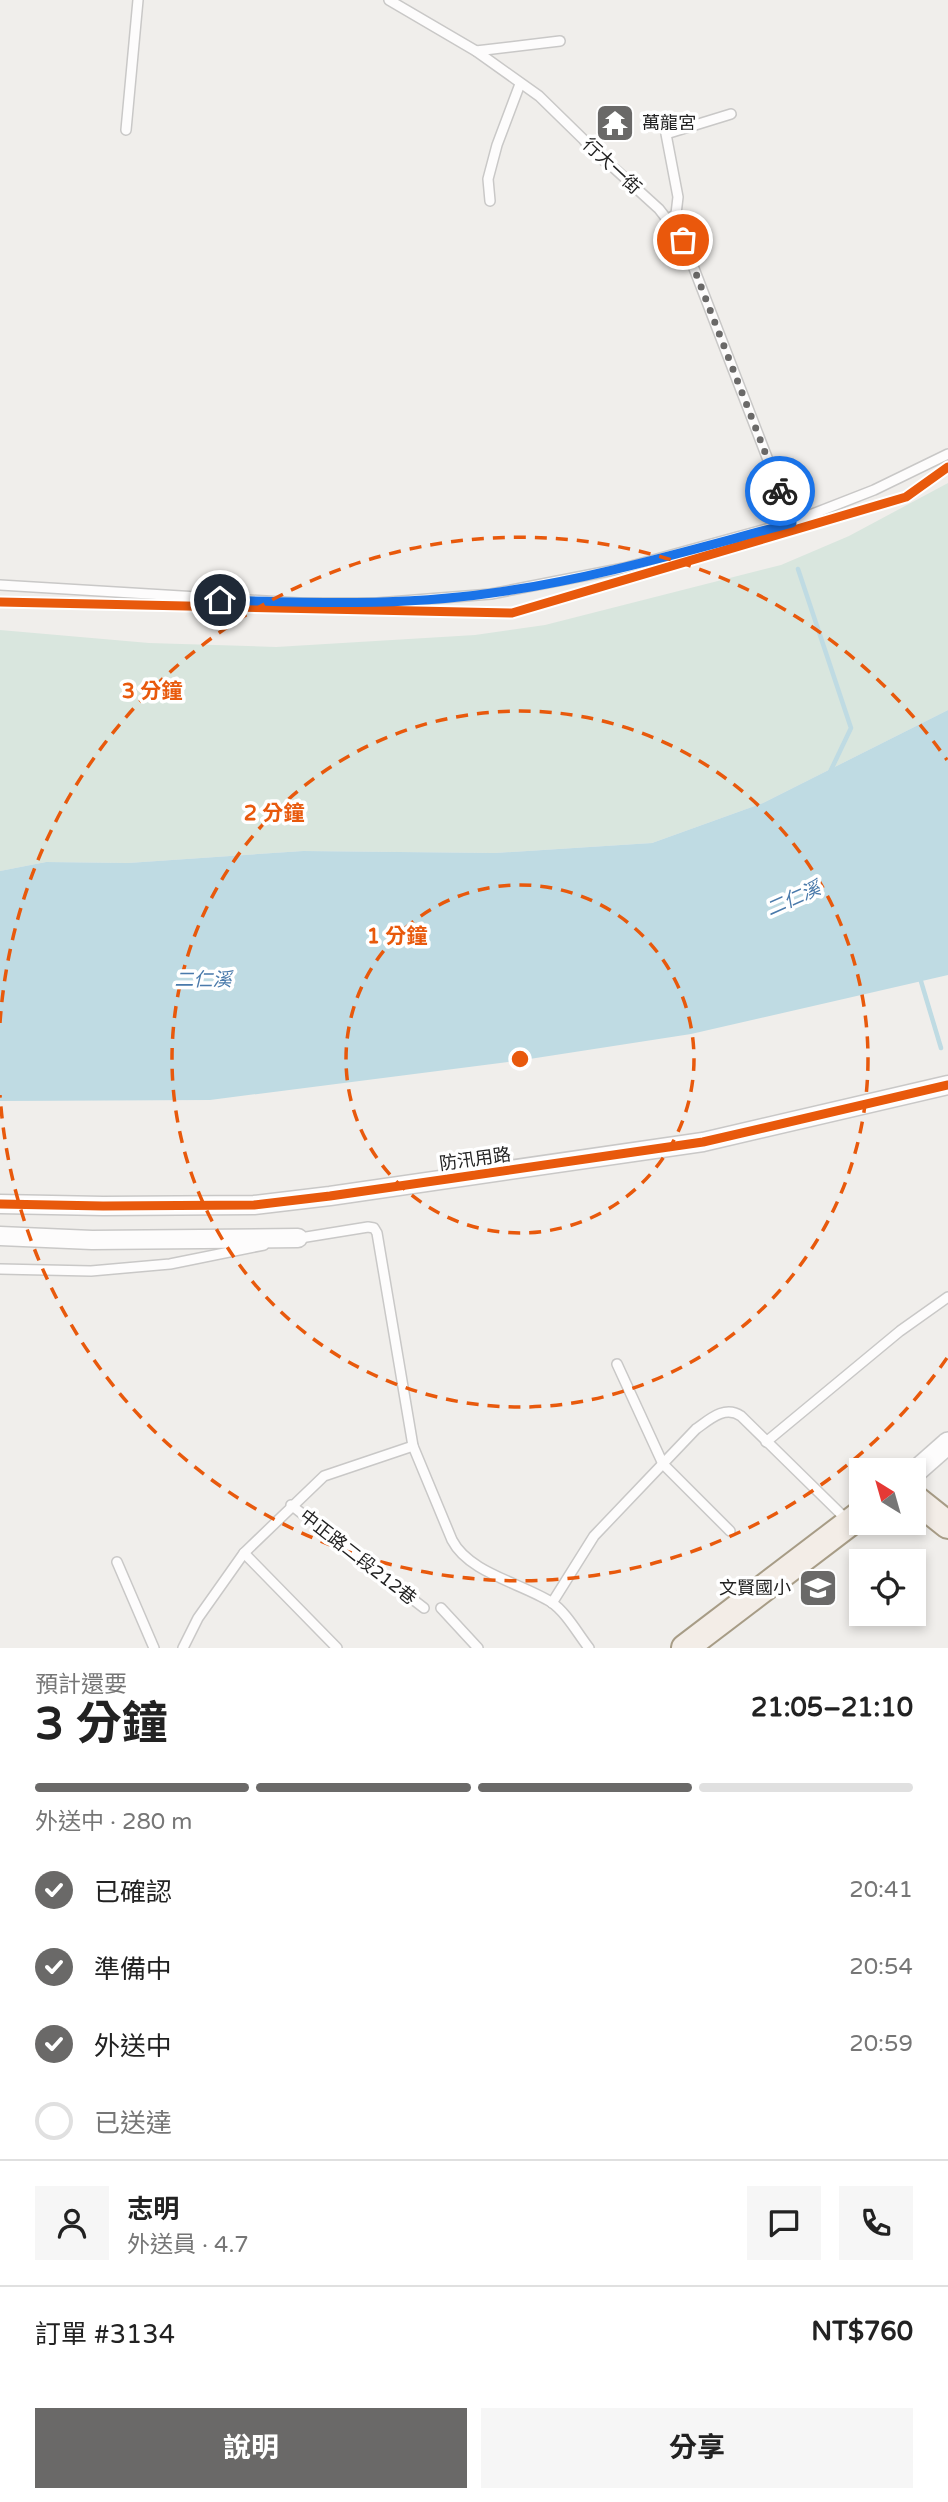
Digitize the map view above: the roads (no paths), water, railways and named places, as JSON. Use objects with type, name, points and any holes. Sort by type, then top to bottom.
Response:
[{"type":"main road","points":[[926,1508],[948,1525]]},
{"type":"main road","points":[[685,1648],[849,1523]]},
{"type":"street","name":"防汛用路","points":[[0,1204],[254,1205],[330,1196],[703,1142],[948,1085]]},
{"type":"street","points":[[0,1236],[92,1240],[298,1238]]},
{"type":"street","points":[[926,1462],[948,1443]]},
{"type":"lane","points":[[126,130],[138,0]]},
{"type":"lane","name":"行大一街","points":[[389,0],[476,51],[539,96],[596,155],[669,219],[683,240],[792,523]]},
{"type":"lane","points":[[476,51],[560,41]]},
{"type":"lane","points":[[490,201],[488,179],[497,145],[520,84]]},
{"type":"lane","points":[[669,219],[677,215],[678,197],[666,134],[731,114]]},
{"type":"lane","points":[[0,585],[299,603],[377,603],[491,594],[624,568],[792,523],[874,490],[948,454]]},
{"type":"lane","points":[[0,1269],[80,1272],[170,1264],[298,1238],[374,1228],[413,1446],[458,1552],[472,1562],[552,1603],[589,1648]]},
{"type":"lane","points":[[766,1442],[900,1331],[948,1297]]},
{"type":"lane","points":[[617,1364],[663,1464],[730,1531]]},
{"type":"lane","points":[[552,1603],[594,1536],[696,1429],[724,1412],[734,1411],[741,1416],[766,1442],[849,1513]]},
{"type":"lane","name":"中正路二段212巷","points":[[183,1648],[198,1618],[244,1553],[324,1476],[335,1470],[413,1446]]},
{"type":"lane","name":"中正路二段212巷","points":[[292,1505],[424,1608]]},
{"type":"lane","points":[[244,1553],[337,1648]]},
{"type":"lane","points":[[117,1562],[154,1648]]},
{"type":"lane","points":[[441,1608],[478,1648]]},
{"type":"water","name":"二仁溪","points":[[948,710],[948,975],[691,1034],[523,1060],[210,1100],[0,1101],[0,871],[46,862],[128,863],[303,851],[495,853],[652,843],[763,803]]},
{"type":"waterway","points":[[798,569],[851,728],[830,772]]},
{"type":"waterway","points":[[920,978],[941,1048]]},
{"type":"place","name":"萬龍宮","points":[[615,123]]},
{"type":"place","name":"文賢國小","points":[[818,1588]]}]
